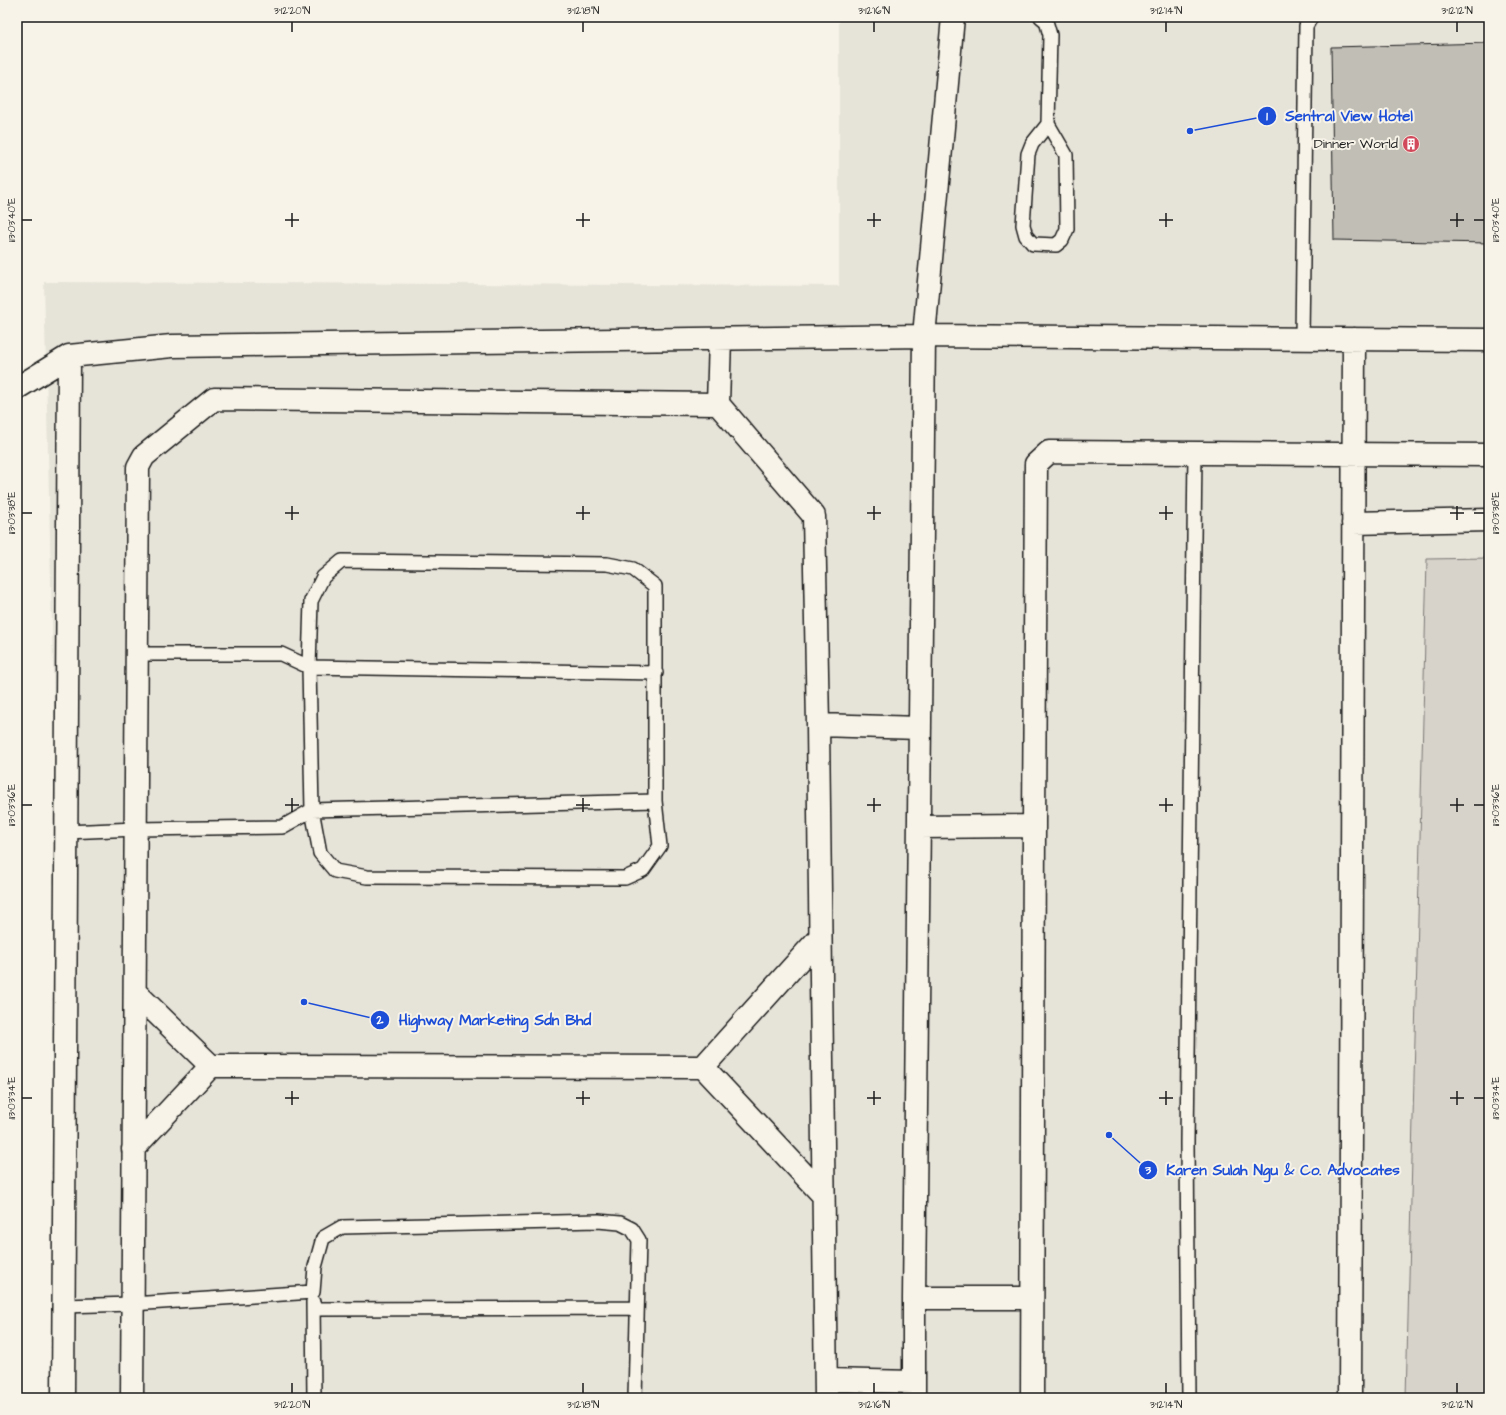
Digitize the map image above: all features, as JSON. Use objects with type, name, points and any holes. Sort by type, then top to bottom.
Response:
[{"type":"street","points":[[720,339],[718,404],[814,516],[826,1389],[914,1390],[924,336],[953,17]]},
{"type":"street","points":[[17,388],[69,356],[172,346],[924,336],[1489,340]]},
{"type":"street","points":[[1350,1398],[1354,339]]},
{"type":"street","points":[[63,1398],[69,356]]},
{"type":"street","points":[[132,1398],[138,467],[144,456],[214,399],[718,404]]},
{"type":"street","points":[[1032,1398],[1036,464],[1049,452],[1489,455]]},
{"type":"street","points":[[1353,523],[1489,520]]},
{"type":"street","points":[[818,725],[920,728]]},
{"type":"street","points":[[919,827],[1034,826]]},
{"type":"street","points":[[703,1067],[820,937]]},
{"type":"street","points":[[134,992],[211,1066],[703,1067],[823,1195]]},
{"type":"street","points":[[134,1149],[211,1066]]},
{"type":"street","points":[[914,1298],[1032,1298]]},
{"type":"lane","points":[[1041,17],[1046,21],[1050,35],[1048,124],[1066,156],[1067,229],[1062,240],[1056,245],[1033,244],[1026,236],[1023,224],[1028,154],[1032,144],[1048,124]]},
{"type":"lane","points":[[1302,338],[1306,26],[1311,17]]},
{"type":"lane","points":[[1189,1398],[1187,1143],[1194,453]]},
{"type":"lane","points":[[342,561],[607,564],[633,569],[655,586],[655,801],[660,846],[643,870],[625,878],[367,877],[335,871],[320,853],[312,810],[309,667],[311,601],[323,577],[342,561]]},
{"type":"lane","points":[[137,654],[281,654],[309,667],[656,673]]},
{"type":"lane","points":[[66,832],[136,829],[282,827],[312,810],[655,801]]},
{"type":"lane","points":[[314,1398],[313,1292],[315,1267],[323,1238],[342,1227],[598,1221],[620,1223],[632,1229],[639,1240],[635,1398]]},
{"type":"lane","points":[[63,1306],[132,1304],[313,1292]]},
{"type":"lane","points":[[313,1309],[637,1308]]},
{"type":"shaded area","points":[[839,17],[1489,17],[1489,1398],[70,1398],[44,282],[839,286]]},
{"type":"shaded area","points":[[1489,558],[1489,1398],[1406,1398],[1427,559]]},
{"type":"building","name":"Dinner World","points":[[1489,43],[1489,243],[1334,240],[1331,47]]},
{"type":"place","name":"Sentral View Hotel","points":[[1190,131]]},
{"type":"place","name":"Dinner World","points":[[1411,144]]},
{"type":"place","name":"Highway Marketing Sdn Bhd","points":[[304,1002]]},
{"type":"place","name":"Karen Sulah Ngu & Co. Advocates","points":[[1109,1135]]}]
